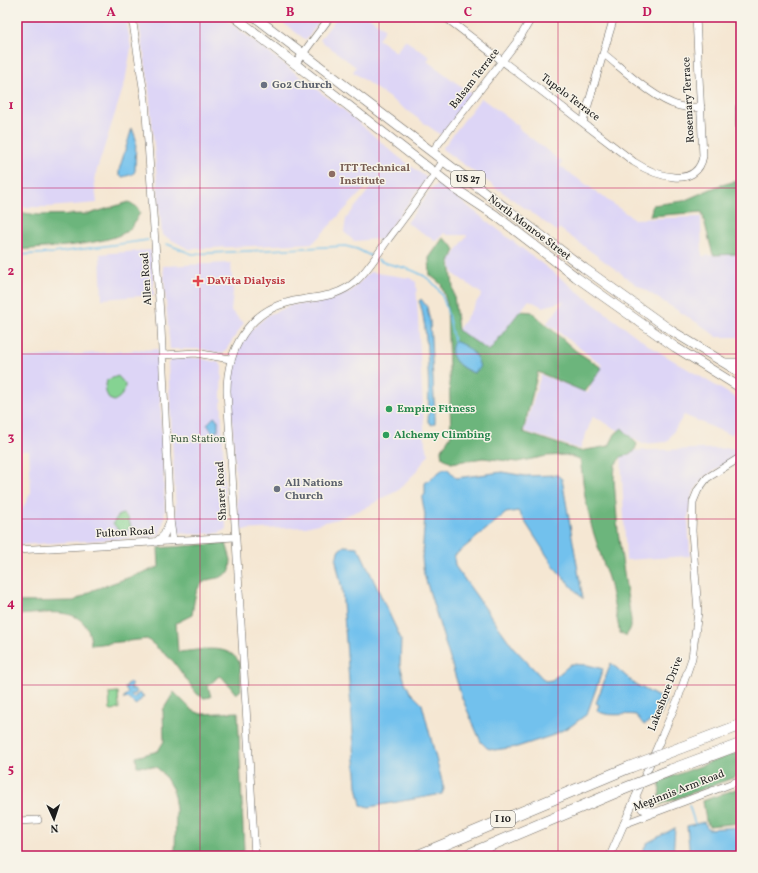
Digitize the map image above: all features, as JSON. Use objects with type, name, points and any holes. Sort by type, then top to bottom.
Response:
[{"type":"highway","name":"I 10","points":[[416,856],[630,767],[741,724]]},
{"type":"highway","name":"I 10","points":[[465,856],[621,790],[741,744]]},
{"type":"main road","name":"North Monroe Street","points":[[236,17],[435,174],[506,224],[584,283],[664,339],[741,388]]},
{"type":"main road","name":"North Monroe Street","points":[[255,17],[588,271],[672,331],[741,373]]},
{"type":"main road","points":[[372,124],[380,112]]},
{"type":"main road","points":[[506,224],[514,215]]},
{"type":"main road","points":[[516,232],[525,223]]},
{"type":"main road","points":[[576,277],[588,271]]},
{"type":"main road","points":[[584,283],[588,271]]},
{"type":"main road","points":[[664,339],[672,331]]},
{"type":"street","name":"Allen Road","points":[[132,17],[145,100],[163,354],[170,520],[173,541]]},
{"type":"street","points":[[296,63],[330,17]]},
{"type":"street","name":"Tupelo Terrace","points":[[445,17],[644,168],[659,175],[689,175]]},
{"type":"street","name":"Balsam Terrace","points":[[432,152],[519,39],[532,17]]},
{"type":"street","points":[[583,122],[614,17]]},
{"type":"street","name":"Rosemary Terrace","points":[[689,175],[697,171],[700,167],[703,156],[696,17]]},
{"type":"street","points":[[604,54],[671,103],[687,108],[701,107]]},
{"type":"street","points":[[741,95],[739,112],[741,158]]},
{"type":"street","name":"Sharer Road","points":[[255,856],[227,391],[230,359],[239,339],[252,323],[264,314],[290,302],[333,295],[349,287],[367,269],[444,161]]},
{"type":"street","points":[[163,354],[205,353],[230,359]]},
{"type":"street","points":[[721,361],[732,364],[741,362]]},
{"type":"street","name":"Lakeshore Drive","points":[[610,856],[684,686],[692,658],[698,612],[692,531],[693,502],[698,490],[707,478],[741,457]]},
{"type":"street","points":[[156,542],[164,535],[170,520]]},
{"type":"street","name":"Fulton Road","points":[[17,550],[235,537]]},
{"type":"street","name":"Meginnis Arm Road","points":[[624,824],[741,780]]},
{"type":"street","points":[[636,797],[642,810],[654,812]]},
{"type":"street","points":[[17,821],[38,820]]},
{"type":"shaded area","points":[[17,17],[126,17],[131,48],[125,82],[94,179],[97,203],[49,207],[17,207]]},
{"type":"shaded area","points":[[138,17],[222,17],[344,110],[396,155],[427,178],[380,241],[376,239],[354,241],[344,232],[346,219],[375,182],[373,180],[313,243],[189,249],[162,235],[148,79]]},
{"type":"shaded area","points":[[275,17],[323,17],[306,40]]},
{"type":"shaded area","points":[[337,17],[369,17],[385,29],[378,39],[396,52],[405,40],[430,57],[427,61],[473,95],[441,135],[353,72],[356,67],[320,40]]},
{"type":"shaded area","points":[[481,98],[519,126],[518,128],[562,162],[560,166],[634,219],[701,217],[702,256],[741,254],[741,337],[717,337],[704,327],[637,285],[559,228],[557,231],[442,149]]},
{"type":"shaded area","points":[[439,184],[651,347],[741,401],[741,423],[731,435],[684,415],[667,442],[643,444],[593,416],[580,449],[524,431],[541,375],[588,393],[594,377],[602,365],[547,323],[564,301],[543,307],[529,300],[489,351],[458,330],[482,294],[454,274],[452,268],[451,260],[467,235],[448,235],[444,233],[436,241],[407,223],[433,187]]},
{"type":"shaded area","points":[[151,250],[154,295],[102,299],[100,254]]},
{"type":"shaded area","points":[[231,263],[233,292],[231,311],[244,323],[223,354],[202,349],[170,349],[163,266]]},
{"type":"shaded area","points":[[370,272],[410,278],[416,282],[425,445],[429,454],[415,473],[398,490],[363,509],[337,519],[306,527],[239,530],[230,387],[232,370],[237,351],[250,331],[268,315],[292,305],[324,302],[335,298],[351,291]]},
{"type":"shaded area","points":[[158,349],[165,510],[160,534],[155,537],[17,545],[17,520],[31,492],[29,451],[17,451],[17,358]]},
{"type":"shaded area","name":"Fun Station","points":[[199,358],[220,363],[222,367],[221,395],[226,529],[219,533],[191,534],[179,533],[177,531],[168,363],[172,359]]},
{"type":"shaded area","points":[[741,448],[741,453],[739,455],[704,477],[692,494],[688,518],[690,556],[626,560],[621,451]]},
{"type":"green space","points":[[736,181],[739,254],[713,255],[702,212],[650,216],[653,205],[683,201],[718,186]]},
{"type":"green space","points":[[129,202],[137,207],[140,213],[133,225],[127,231],[118,236],[91,243],[17,250],[17,212],[38,215],[89,214]]},
{"type":"green space","points":[[443,238],[452,245],[455,250],[450,262],[458,330],[489,351],[520,311],[532,312],[576,351],[602,368],[585,392],[538,372],[523,432],[580,451],[609,446],[615,434],[622,428],[637,444],[634,452],[621,457],[615,465],[614,479],[618,532],[631,620],[631,628],[626,636],[620,633],[609,581],[592,528],[585,497],[580,459],[566,455],[547,456],[517,462],[483,458],[451,463],[442,457],[441,451],[451,435],[447,304],[441,284],[430,275],[429,258]],"holes":[[[451,348],[474,373],[458,364]]]},
{"type":"green space","points":[[118,376],[125,384],[125,387],[119,398],[114,401],[109,399],[105,390],[107,380]]},
{"type":"green space","points":[[123,514],[128,518],[131,527],[125,531],[119,531],[113,523],[119,515]]},
{"type":"green space","points":[[226,543],[231,560],[230,571],[222,577],[207,580],[201,584],[196,592],[192,615],[176,623],[178,652],[212,649],[228,652],[234,656],[239,662],[241,672],[241,690],[236,694],[223,678],[219,676],[208,686],[211,697],[204,698],[197,694],[173,661],[147,639],[91,645],[88,631],[83,622],[74,616],[53,613],[17,615],[17,602],[74,601],[93,590],[159,567],[158,548]]},
{"type":"green space","points":[[118,692],[119,709],[110,710],[109,693]]},
{"type":"green space","points":[[174,692],[192,710],[201,714],[238,712],[244,851],[228,856],[175,856],[176,809],[173,790],[163,773],[156,767],[137,766],[136,757],[158,751],[164,741],[163,710]]},
{"type":"green space","points":[[741,751],[741,775],[659,805],[660,781]]},
{"type":"green space","points":[[741,787],[741,823],[709,826],[706,821],[703,801]]},
{"type":"water","points":[[132,128],[136,139],[135,171],[133,174],[123,177],[119,175],[119,170]]},
{"type":"water","points":[[421,299],[427,307],[430,321],[435,418],[435,423],[432,425],[428,422],[428,360],[422,311],[419,301]]},
{"type":"water","points":[[454,341],[463,345],[477,358],[480,368],[474,373],[459,365],[453,357],[452,347]]},
{"type":"water","points":[[214,417],[218,420],[218,430],[213,433],[207,424]]},
{"type":"water","points":[[443,469],[448,469],[456,478],[502,472],[525,476],[557,475],[562,479],[583,599],[555,568],[518,511],[506,513],[454,556],[455,566],[513,647],[545,681],[552,680],[571,664],[588,665],[603,669],[587,714],[571,726],[551,736],[517,747],[494,750],[487,748],[481,742],[462,698],[424,574],[422,558],[425,515],[422,498],[425,494],[425,483]]},
{"type":"water","points":[[344,546],[357,547],[361,553],[401,639],[400,665],[405,682],[410,692],[422,704],[444,789],[442,794],[369,807],[361,805],[357,786],[342,589],[336,561],[338,551]]},
{"type":"water","points":[[611,663],[635,684],[666,701],[660,716],[644,725],[636,715],[610,715],[597,710],[599,705],[596,703]]},
{"type":"water","points":[[129,682],[132,685],[131,689],[135,689],[137,691],[135,694],[131,695],[133,698],[139,693],[144,696],[136,705],[127,698],[123,698],[128,693],[125,688]]},
{"type":"water","points":[[704,822],[708,829],[741,827],[741,856],[690,856],[687,826]]},
{"type":"water","points":[[675,828],[673,856],[640,856],[647,843]]},
{"type":"waterway","points":[[17,255],[54,253],[148,240]]},
{"type":"waterway","points":[[167,244],[192,254],[345,246],[357,249],[373,257]]},
{"type":"waterway","points":[[378,260],[387,264],[411,270],[426,277],[434,284],[444,300],[454,341]]},
{"type":"waterway","points":[[689,805],[695,824]]},
{"type":"place","name":"Go2 Church","points":[[264,85]]},
{"type":"place","name":"ITT Technical Institute","points":[[332,174]]},
{"type":"place","name":"DaVita Dialysis","points":[[198,281]]},
{"type":"place","name":"Empire Fitness","points":[[389,409]]},
{"type":"place","name":"Alchemy Climbing","points":[[386,435]]},
{"type":"place","name":"All Nations Church","points":[[277,489]]}]
